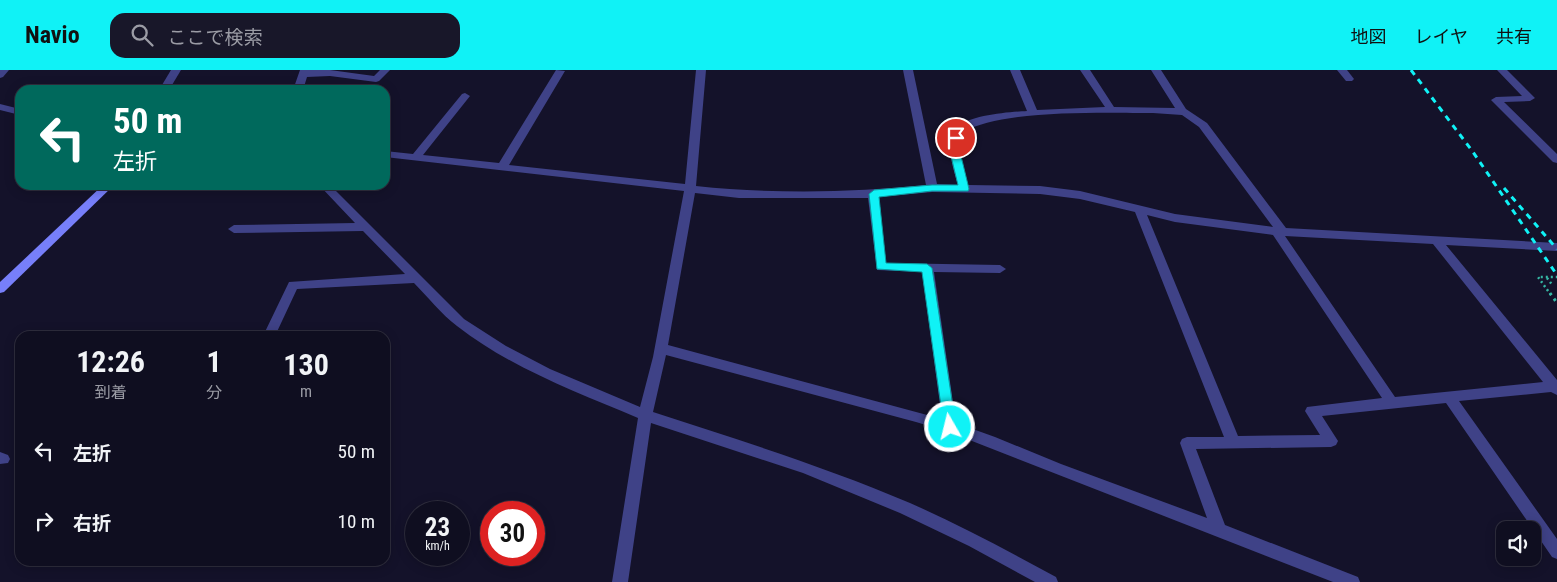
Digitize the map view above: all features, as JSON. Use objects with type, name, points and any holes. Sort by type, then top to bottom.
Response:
[{"type":"street","points":[[0,75],[4,70]]},
{"type":"street","points":[[167,85],[176,70]]},
{"type":"street","points":[[300,85],[305,72],[376,79],[385,70]]},
{"type":"street","points":[[620,582],[647,409],[690,189],[701,70]]},
{"type":"street","points":[[908,70],[932,188]]},
{"type":"street","points":[[1015,70],[1033,113]]},
{"type":"street","points":[[1085,70],[1112,111]]},
{"type":"street","points":[[1156,70],[1182,111]]},
{"type":"street","points":[[1342,70],[1349,79]]},
{"type":"street","points":[[1502,70],[1530,98],[1496,100],[1557,160]]},
{"type":"street","points":[[502,167],[560,71]]},
{"type":"street","points":[[416,157],[465,96]]},
{"type":"street","points":[[0,107],[15,111]]},
{"type":"street","points":[[964,189],[956,156],[956,138],[961,127],[971,122],[984,118],[1033,113],[1170,110],[1182,111],[1193,116],[1280,232],[1392,403]]},
{"type":"street","points":[[390,154],[739,194],[874,194],[932,188],[1040,190],[1080,195],[1175,218],[1280,232],[1557,248]]},
{"type":"street","points":[[0,289],[104,190]]},
{"type":"street","points":[[329,190],[460,322],[501,350],[545,374],[647,409],[806,468],[896,505],[974,541],[1050,582]]},
{"type":"street","points":[[874,194],[881,267],[1000,269]]},
{"type":"street","points":[[1139,210],[1234,442]]},
{"type":"street","points":[[234,229],[366,227]]},
{"type":"street","points":[[1437,242],[1555,388]]},
{"type":"street","points":[[927,268],[950,427]]},
{"type":"street","points":[[271,331],[293,285],[418,278]]},
{"type":"street","points":[[659,352],[916,416],[950,427],[1352,582]]},
{"type":"street","points":[[1219,530],[1187,443],[1331,441],[1312,411],[1555,388]]},
{"type":"street","points":[[1449,397],[1557,552]]},
{"type":"path","points":[[1557,278],[1538,278],[1557,303]]},
{"type":"path","points":[[1547,278],[1553,286]]},
{"type":"railway","points":[[1411,70],[1473,152],[1557,275]]},
{"type":"railway","points":[[1504,188],[1557,249]]},
{"type":"route","points":[[950,427],[927,268],[881,267],[874,194],[932,188],[964,189],[956,156],[956,138]]}]
